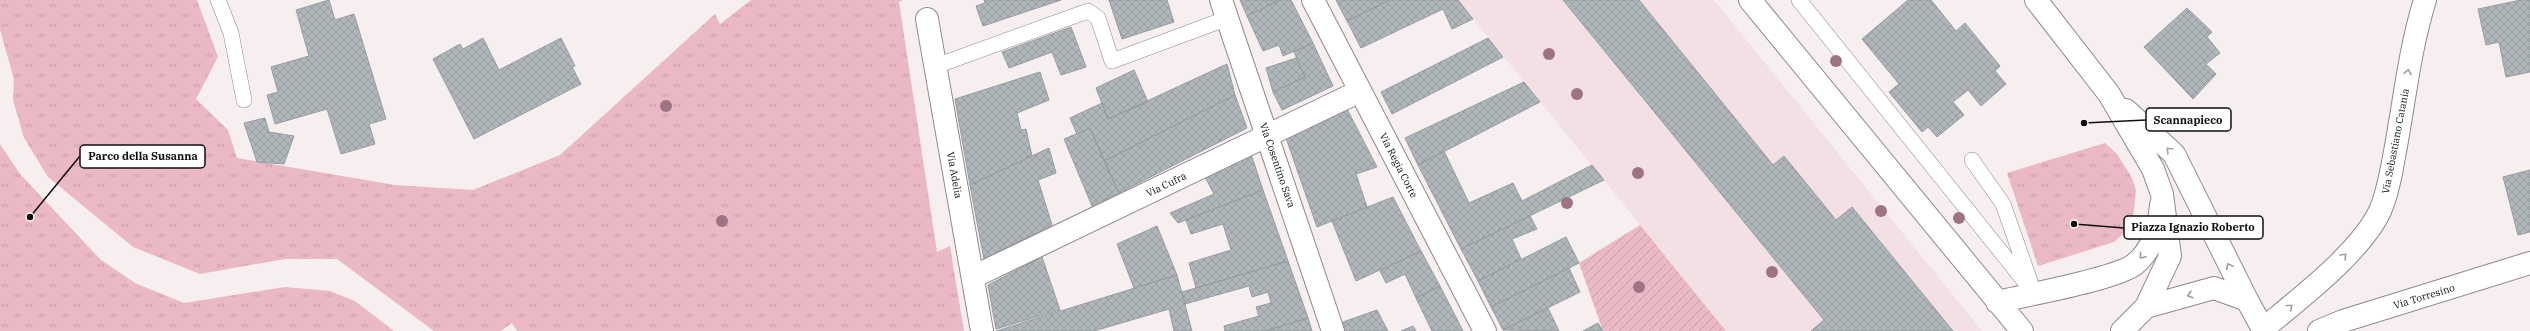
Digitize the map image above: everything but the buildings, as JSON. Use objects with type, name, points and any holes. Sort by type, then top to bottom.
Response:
[{"type":"street","name":"Via Regia Corte","points":[[1313,0],[1485,331]]},
{"type":"street","points":[[1750,0],[2022,331]]},
{"type":"street","points":[[2036,0],[2109,94],[2153,169],[2162,194],[2170,256],[2146,307],[2122,331]]},
{"type":"street","name":"Via Sebastiano Catania","points":[[2263,330],[2318,285],[2361,238],[2380,211],[2388,187],[2410,59],[2425,0]]},
{"type":"street","name":"Via Cosentino Sava","points":[[1224,9],[1333,331]]},
{"type":"street","name":"Via Adelia","points":[[927,19],[982,331]]},
{"type":"street","name":"Via Cufra","points":[[973,277],[1360,91]]},
{"type":"street","points":[[2109,94],[2174,154],[2263,330]]},
{"type":"street","points":[[1997,302],[2112,274],[2134,265],[2151,245],[2157,234],[2162,194]]},
{"type":"street","name":"Via Torresino","points":[[2319,331],[2343,321],[2530,263]]},
{"type":"street","points":[[2146,307],[2214,288],[2247,300]]},
{"type":"lane","points":[[218,0],[231,33],[244,100]]},
{"type":"lane","points":[[1799,0],[2034,293]]},
{"type":"lane","points":[[936,66],[1088,11],[1098,18],[1112,61],[1224,9]]},
{"type":"lane","points":[[1972,160],[2003,204],[2034,293]]},
{"type":"shaded area","points":[[1458,0],[1714,0],[1982,331],[1726,331]]},
{"type":"green space","points":[[0,0],[197,0],[218,57],[196,99],[228,130],[237,158],[395,185],[473,190],[560,155],[715,14],[720,24],[751,0],[903,0],[899,2],[937,252],[950,246],[964,331],[517,331],[512,323],[501,331],[434,331],[337,259],[285,259],[200,274],[133,247],[48,177],[24,138],[13,100],[14,79],[0,30]]},
{"type":"green space","points":[[2105,143],[2117,154],[2132,178],[2136,190],[2133,218],[2124,233],[2114,242],[2038,266],[2007,173]]},
{"type":"green space","points":[[0,144],[20,174],[101,260],[135,283],[184,303],[285,287],[330,291],[355,301],[394,331],[0,331]]},
{"type":"green space","points":[[1640,225],[1726,331],[1603,331],[1579,263]]},
{"type":"place","name":"Scannapieco","points":[[2084,123]]},
{"type":"place","name":"Parco della Susanna","points":[[30,217]]},
{"type":"place","name":"Piazza Ignazio Roberto","points":[[2074,224]]}]
